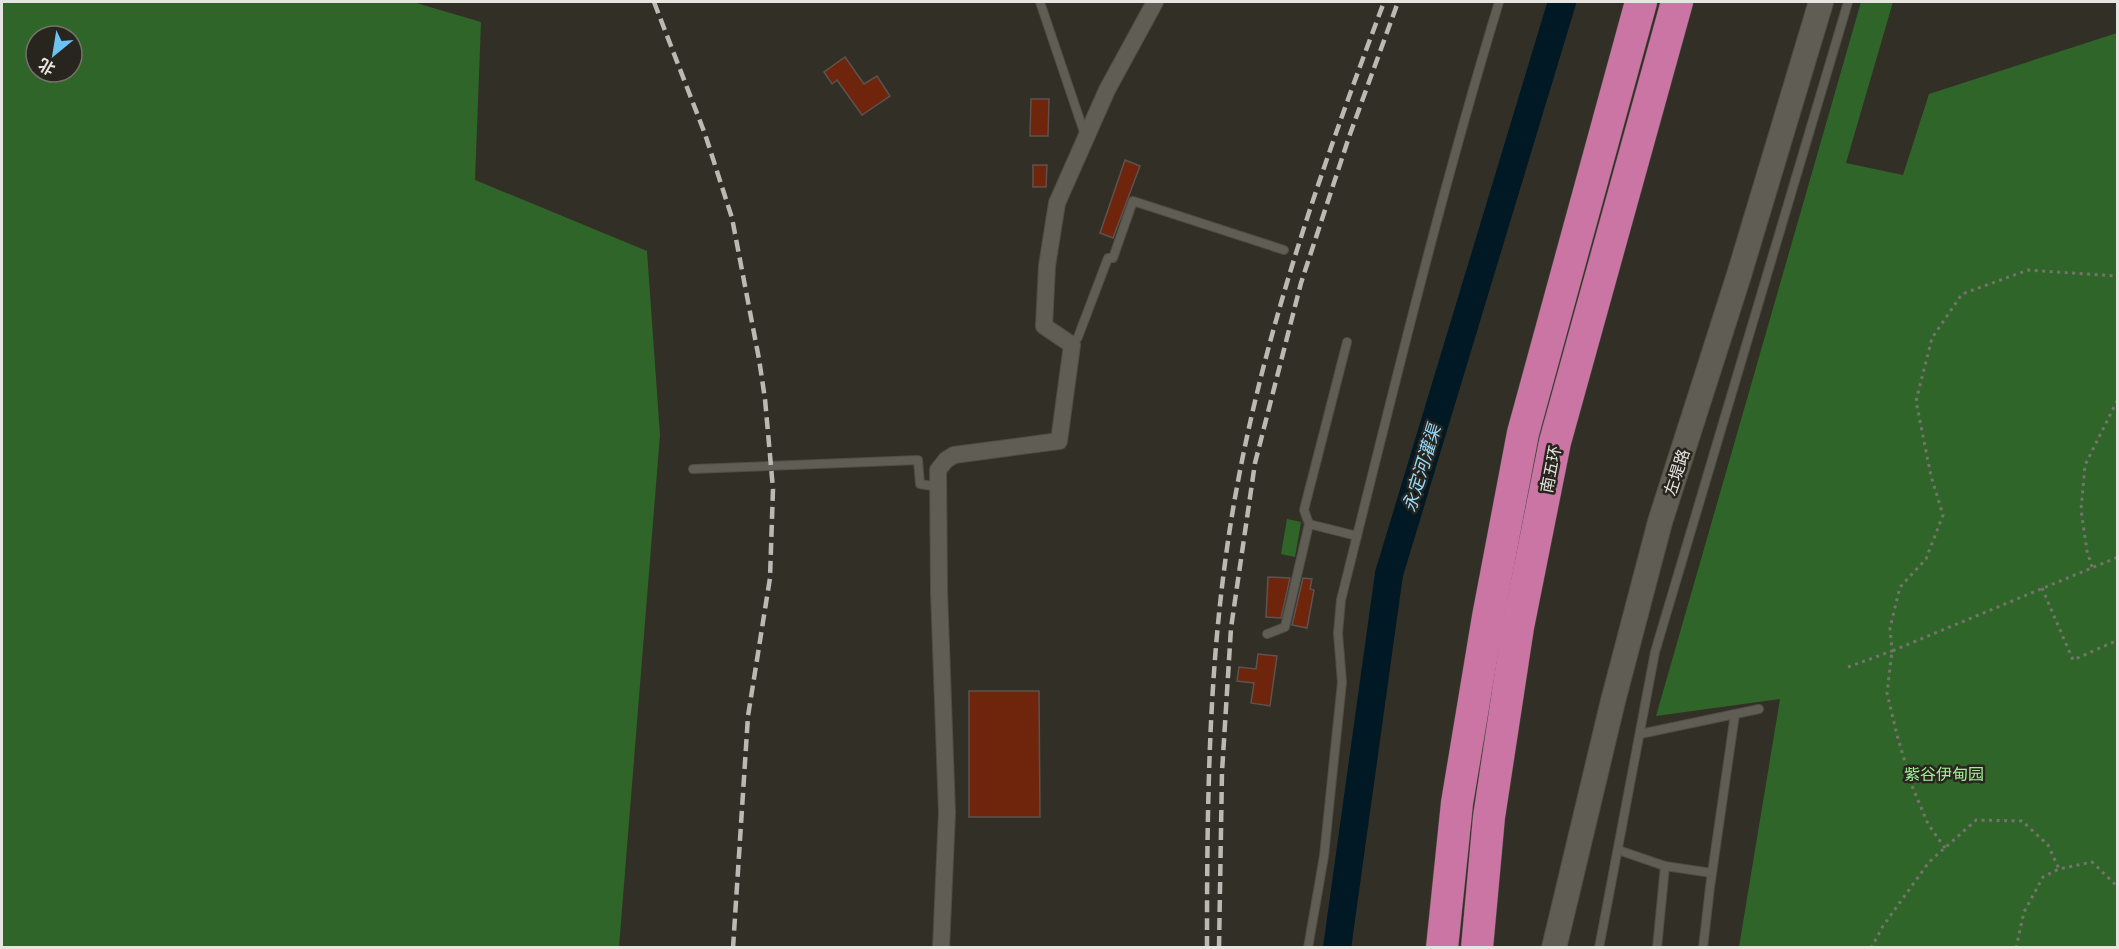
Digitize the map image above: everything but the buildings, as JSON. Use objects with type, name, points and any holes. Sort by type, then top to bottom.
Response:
[{"type":"highway","name":"南五环","points":[[1442,948],[1457,803],[1488,617],[1523,433],[1641,2]]},
{"type":"highway","name":"南五环","points":[[1477,948],[1489,817],[1516,638],[1555,442],[1677,2]]},
{"type":"main road","name":"左堤路","points":[[1554,948],[1613,701],[1660,522],[1739,275],[1821,2]]},
{"type":"street","points":[[941,948],[947,813],[939,591],[938,470],[946,460],[954,455],[1059,441],[1072,345],[1044,326],[1047,266],[1057,203],[1107,90],[1155,2]]},
{"type":"lane","points":[[1040,2],[1086,137]]},
{"type":"lane","points":[[1308,948],[1324,856],[1342,682],[1338,633],[1341,600],[1409,328],[1479,67],[1499,2]]},
{"type":"lane","points":[[1599,948],[1655,651],[1848,2]]},
{"type":"lane","points":[[1072,345],[1078,337],[1108,258],[1113,258],[1132,201],[1284,250]]},
{"type":"lane","points":[[1267,634],[1285,627],[1309,524],[1304,510],[1347,342]]},
{"type":"lane","points":[[693,469],[918,460],[920,484],[939,487]]},
{"type":"lane","points":[[1309,524],[1357,536]]},
{"type":"lane","points":[[1640,734],[1759,709]]},
{"type":"lane","points":[[1703,948],[1735,714]]},
{"type":"lane","points":[[1618,850],[1665,866],[1712,873]]},
{"type":"lane","points":[[1657,948],[1665,866]]},
{"type":"path","points":[[1945,848],[1928,824],[1912,786],[1887,693],[1892,651],[1890,628],[1900,587],[1926,559],[1943,515],[1931,476],[1916,401],[1932,338],[1962,294],[2028,270],[2118,276]]},
{"type":"path","points":[[2092,567],[2081,510],[2085,465],[2118,399]]},
{"type":"path","points":[[1848,667],[2118,557]]},
{"type":"path","points":[[2042,588],[2073,660],[2118,640]]},
{"type":"path","points":[[1871,948],[1883,926],[1929,862],[1976,820],[2022,820],[2048,845],[2059,869]]},
{"type":"path","points":[[2016,948],[2024,912],[2043,877],[2059,869],[2092,862],[2118,887]]},
{"type":"green space","points":[[2,2],[413,2],[481,22],[475,180],[647,251],[660,435],[619,947],[2,947]]},
{"type":"green space","name":"紫谷伊甸园","points":[[1861,2],[1893,2],[1846,163],[1903,175],[1929,94],[2117,33],[2117,947],[1739,947],[1780,699],[1656,716]]},
{"type":"green space","points":[[1287,519],[1301,522],[1295,557],[1281,554]]},
{"type":"waterway","name":"永定河灌渠","points":[[1337,948],[1389,574],[1562,2]]},
{"type":"railway","points":[[654,2],[705,134],[732,218],[759,359],[773,489],[770,578],[748,716],[733,948]]},
{"type":"railway","points":[[1207,948],[1208,804],[1215,658],[1225,563],[1236,491],[1268,348],[1288,278],[1310,208],[1384,2]]},
{"type":"railway","points":[[1219,948],[1222,772],[1231,628],[1255,463],[1301,283],[1349,137],[1398,2]]}]
